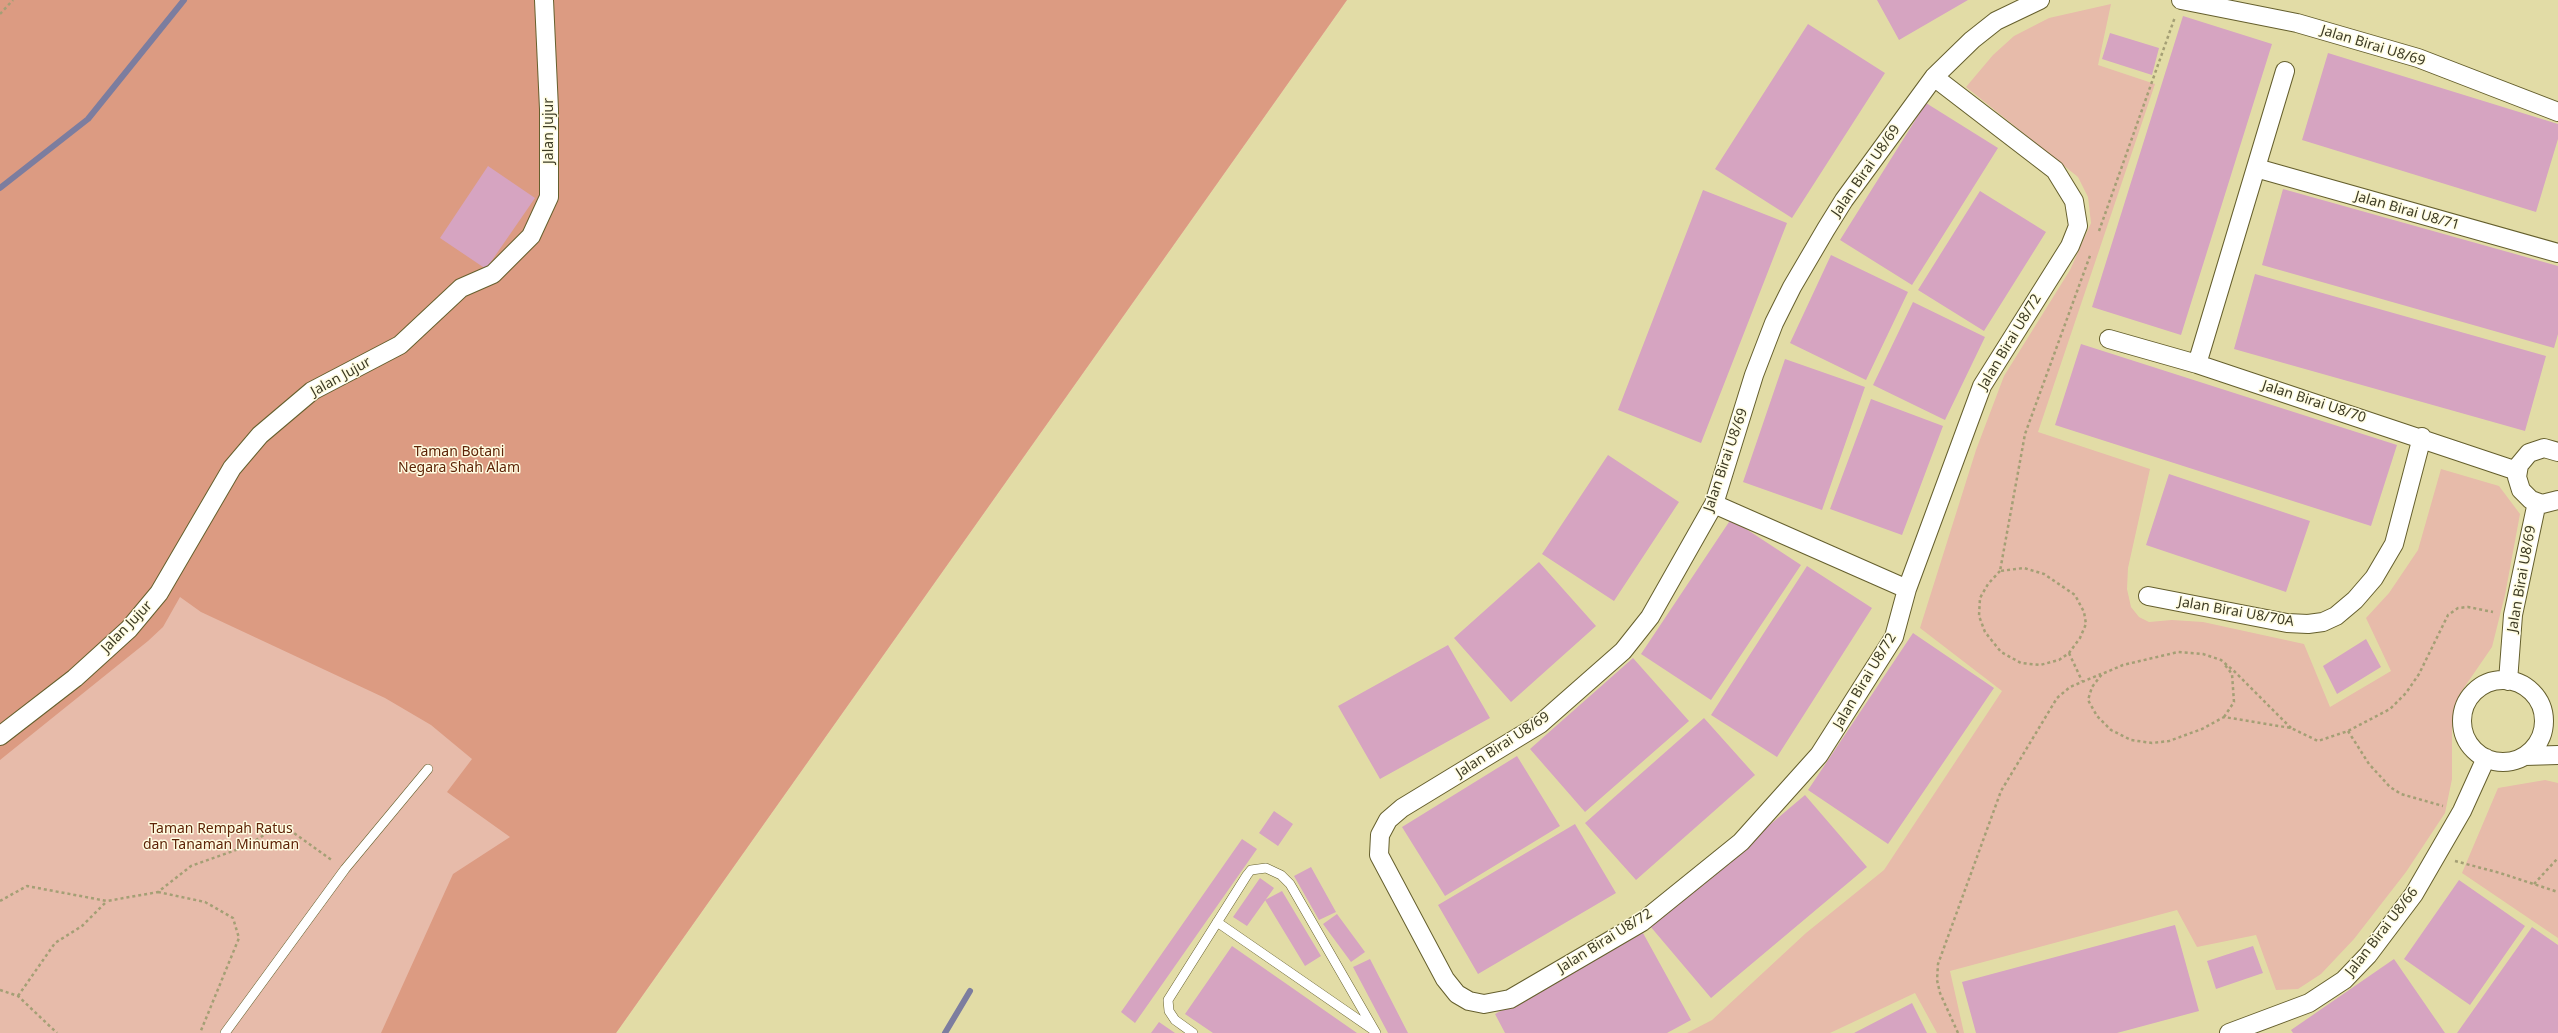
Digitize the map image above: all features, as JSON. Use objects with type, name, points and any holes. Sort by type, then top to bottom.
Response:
[{"type":"street","name":"Jalan Jujur","points":[[0,736],[74,678],[129,629],[159,593],[232,468],[260,434],[312,391],[400,345],[460,288],[492,274],[532,236],[549,197],[549,109],[544,0]]},
{"type":"street","name":"Jalan Birai U8/69","points":[[1413,920],[1379,855],[1380,835],[1388,820],[1402,808],[1540,724],[1623,650],[1650,617],[1714,504],[1754,375],[1774,323],[1792,287],[1844,200],[1934,77],[1972,40],[1996,21],[2040,0]]},
{"type":"street","name":"Jalan Birai U8/69","points":[[2182,0],[2297,23],[2418,58],[2558,112]]},
{"type":"street","points":[[2197,364],[2285,71]]},
{"type":"street","name":"Jalan Birai U8/72","points":[[1413,920],[1445,979],[1453,988],[1469,1001],[1484,1004],[1510,998],[1642,922],[1741,842],[1819,755],[1894,637],[1907,589],[1982,386],[2070,246],[2078,226],[2074,200],[2055,170],[1934,77]]},
{"type":"street","name":"Jalan Birai U8/71","points":[[2256,168],[2558,253]]},
{"type":"street","name":"Jalan Birai U8/70","points":[[2109,339],[2197,364],[2422,437],[2517,470]]},
{"type":"street","name":"Jalan Birai U8/70A","points":[[2148,596],[2286,623],[2308,624],[2323,622],[2336,616],[2355,600],[2374,578],[2394,544],[2422,437]]},
{"type":"street","points":[[2557,447],[2533,450],[2522,461],[2517,470],[2521,490],[2531,500],[2547,504],[2558,500]]},
{"type":"street","name":"Jalan Birai U8/69","points":[[2508,681],[2513,615],[2537,502]]},
{"type":"street","points":[[1714,504],[1907,589]]},
{"type":"street","points":[[2525,756],[2533,750],[2541,737],[2544,722],[2551,717],[2534,694],[2518,683],[2499,680],[2482,686],[2469,698],[2462,714],[2464,732],[2472,748],[2486,758],[2506,762],[2525,756],[2558,755]]},
{"type":"street","name":"Jalan Birai U8/66","points":[[2236,1032],[2309,1004],[2344,980],[2368,955],[2414,894],[2462,810],[2486,758]]},
{"type":"lane","points":[[225,1033],[345,869],[428,769]]},
{"type":"lane","points":[[1193,1033],[1175,1020],[1169,1011],[1168,1000],[1251,870],[1266,868],[1281,875],[1290,884],[1376,1032]]},
{"type":"lane","points":[[1217,922],[1376,1032]]},
{"type":"path","points":[[0,14],[13,0]]},
{"type":"path","points":[[2098,232],[2182,0]]},
{"type":"path","points":[[2000,571],[2024,568],[2044,574],[2074,595],[2084,612],[2086,624],[2080,638],[2069,653],[2059,660],[2040,665],[2020,663],[2001,652],[1985,632],[1979,616],[1980,598],[1988,584],[2000,571],[2024,434],[2093,247]]},
{"type":"path","points":[[1958,1033],[1940,993],[1937,980],[1938,964],[2001,790],[2056,698],[2070,687],[2123,664],[2178,652],[2203,654],[2221,660],[2291,728],[2318,742],[2348,731],[2390,708],[2406,693],[2419,674],[2439,629],[2458,608],[2468,607],[2513,615]]},
{"type":"path","points":[[2069,653],[2082,681]]},
{"type":"path","points":[[2102,674],[2092,687],[2088,700],[2097,716],[2111,730],[2131,740],[2152,742],[2169,741],[2202,729],[2224,717],[2234,702],[2232,674],[2221,660]]},
{"type":"path","points":[[2224,717],[2291,728]]},
{"type":"path","points":[[2348,731],[2368,764],[2390,787],[2401,794],[2462,810]]},
{"type":"path","points":[[158,892],[191,866],[247,846],[270,831],[291,831],[345,869]]},
{"type":"path","points":[[2436,855],[2558,892]]},
{"type":"path","points":[[2534,884],[2558,858]]},
{"type":"path","points":[[0,901],[27,886],[107,900],[158,892],[205,902],[233,918],[239,938],[200,1033]]},
{"type":"path","points":[[18,996],[55,943],[82,926],[107,900]]},
{"type":"path","points":[[0,990],[18,996],[57,1033]]},
{"type":"green space","name":"Taman Botani Negara Shah Alam","points":[[0,0],[1347,0],[616,1033],[0,1033]]},
{"type":"green space","name":"Taman Botani Negara Shah Alam","points":[[0,0],[1347,0],[616,1033],[381,1033],[453,874],[510,837],[447,792],[472,759],[431,725],[385,698],[201,612],[180,597],[163,627],[148,641],[0,760]]},
{"type":"green space","points":[[2111,4],[2098,65],[2155,84],[2038,432],[2150,469],[2128,568],[2127,589],[2131,607],[2139,617],[2149,622],[2172,620],[2203,622],[2304,644],[2330,707],[2391,671],[2366,618],[2389,593],[2418,550],[2441,469],[2499,486],[2520,514],[2505,595],[2492,647],[2459,695],[2452,728],[2452,779],[2445,813],[2406,872],[2354,939],[2321,974],[2298,989],[2276,990],[2256,935],[2197,947],[2177,910],[1950,971],[1964,1033],[1937,1033],[1915,993],[1830,1033],[1687,1033],[1712,1020],[1806,933],[1884,870],[2002,691],[1920,628],[1976,450],[2004,376],[2070,270],[2091,223],[2088,197],[2078,177],[1966,87],[1993,55],[2014,36],[2049,18]]},
{"type":"green space","points":[[2545,780],[2558,783],[2558,938],[2462,873],[2498,788]]},
{"type":"building","points":[[1877,0],[1968,0],[1899,40]]},
{"type":"building","points":[[2183,16],[2272,44],[2181,335],[2092,307]]},
{"type":"building","points":[[1808,24],[1885,73],[1792,218],[1715,169]]},
{"type":"building","points":[[2110,33],[2159,48],[2152,75],[2102,59]]},
{"type":"building","points":[[2328,53],[2558,124],[2558,139],[2536,212],[2302,140]]},
{"type":"building","points":[[1926,103],[1998,148],[1912,285],[1840,240]]},
{"type":"building","points":[[488,166],[535,198],[486,269],[440,238]]},
{"type":"building","points":[[2283,189],[2558,266],[2558,334],[2554,348],[2262,265]]},
{"type":"building","points":[[1703,190],[1787,223],[1701,443],[1618,410]]},
{"type":"building","points":[[1980,191],[2046,232],[1984,331],[1918,290]]},
{"type":"building","points":[[1831,255],[1908,292],[1866,380],[1790,343]]},
{"type":"building","points":[[2255,274],[2546,356],[2525,431],[2234,349]]},
{"type":"building","points":[[1913,302],[1985,337],[1945,420],[1873,385]]},
{"type":"building","points":[[2081,344],[2397,445],[2371,526],[2055,425]]},
{"type":"building","points":[[1785,359],[1865,387],[1822,510],[1743,482]]},
{"type":"building","points":[[1871,399],[1943,426],[1902,535],[1830,509]]},
{"type":"building","points":[[1608,455],[1679,502],[1614,601],[1542,554]]},
{"type":"building","points":[[2169,474],[2310,521],[2286,592],[2146,545]]},
{"type":"building","points":[[1731,519],[1801,565],[1711,700],[1641,654]]},
{"type":"building","points":[[1539,562],[1596,626],[1511,702],[1454,638]]},
{"type":"building","points":[[1807,566],[1872,608],[1777,757],[1711,715]]},
{"type":"building","points":[[1913,633],[1994,688],[1888,844],[1808,790]]},
{"type":"building","points":[[2366,639],[2381,667],[2337,694],[2323,666]]},
{"type":"building","points":[[1448,645],[1490,718],[1380,779],[1338,706]]},
{"type":"building","points":[[1633,658],[1689,721],[1585,812],[1530,749]]},
{"type":"building","points":[[1704,718],[1755,775],[1636,880],[1585,823]]},
{"type":"building","points":[[1517,756],[1560,826],[1445,896],[1402,827]]},
{"type":"building","points":[[1805,795],[1867,867],[1711,998],[1650,926]]},
{"type":"building","points":[[1274,811],[1293,824],[1278,846],[1259,833]]},
{"type":"building","points":[[1575,824],[1616,893],[1478,974],[1438,905]]},
{"type":"building","points":[[1242,839],[1257,849],[1135,1023],[1121,1012]]},
{"type":"building","points":[[1311,867],[1336,912],[1319,920],[1294,876]]},
{"type":"building","points":[[1260,878],[1274,888],[1247,926],[1233,917]]},
{"type":"building","points":[[2459,880],[2525,926],[2470,1005],[2404,959]]},
{"type":"building","points":[[1282,891],[1321,956],[1305,966],[1265,900]]},
{"type":"building","points":[[1337,914],[1365,952],[1351,962],[1323,924]]},
{"type":"building","points":[[2175,925],[2199,1011],[2117,1033],[1976,1033],[1962,982]]},
{"type":"building","points":[[2532,927],[2558,945],[2558,1033],[2457,1033]]},
{"type":"building","points":[[1643,933],[1691,1020],[1667,1033],[1505,1033],[1495,1014]]},
{"type":"building","points":[[1232,946],[1357,1033],[1213,1033],[1185,1014]]},
{"type":"building","points":[[2253,946],[2263,973],[2216,989],[2207,961]]},
{"type":"building","points":[[1370,959],[1408,1033],[1388,1033],[1353,967]]},
{"type":"building","points":[[2394,959],[2445,1033],[2293,1033],[2291,1030]]},
{"type":"building","points":[[1912,1003],[1927,1033],[1854,1033]]},
{"type":"building","points":[[1159,1022],[1175,1033],[1151,1033]]},
{"type":"waterway","points":[[0,188],[88,119],[184,0]]},
{"type":"waterway","points":[[945,1033],[970,991]]},
{"type":"park label","name":"Taman Rempah Ratus dan Tanaman Minuman","points":[[221,838]]}]
